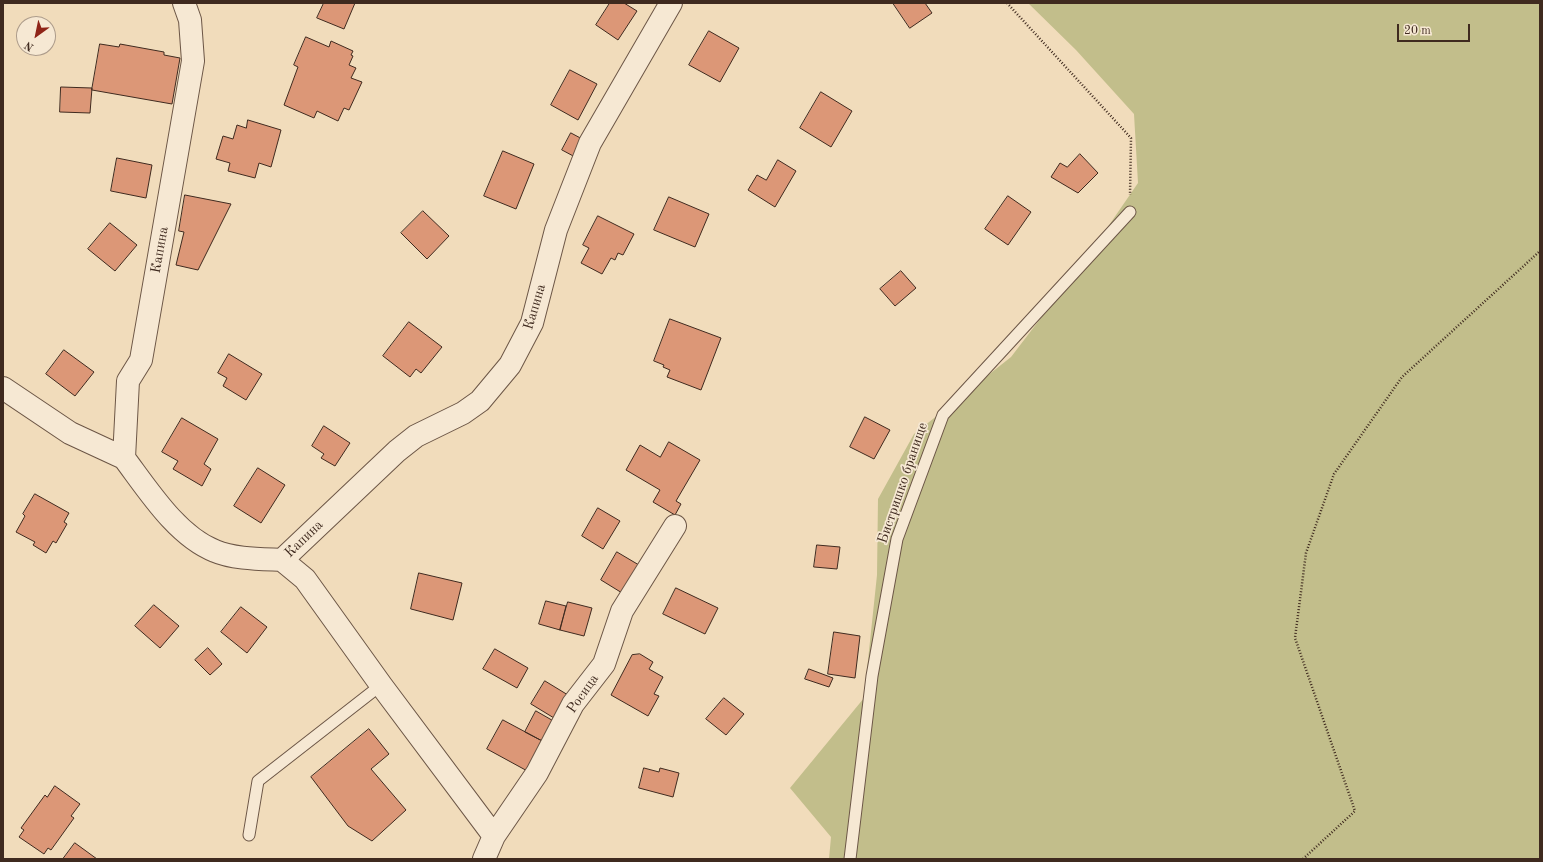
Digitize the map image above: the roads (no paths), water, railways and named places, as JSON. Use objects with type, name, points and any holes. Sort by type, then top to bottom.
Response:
[{"type":"street","name":"Капина","points":[[184,3],[190,20],[193,61],[141,360],[128,381],[124,458],[170,516],[190,536],[216,552],[249,558],[282,560],[397,451],[416,436],[463,413],[480,401],[510,365],[532,323],[556,230],[590,143],[671,3]]},
{"type":"street","points":[[3,388],[70,433],[124,458]]},
{"type":"street","name":"Росица","points":[[484,859],[494,836],[537,773],[573,704],[604,664],[622,611],[675,526]]},
{"type":"street","points":[[282,560],[305,579],[381,685],[494,836]]},
{"type":"lane","name":"Бистришко бранище","points":[[850,859],[872,676],[897,539],[943,415],[1130,212]]},
{"type":"lane","points":[[249,835],[258,781],[381,685]]}]
